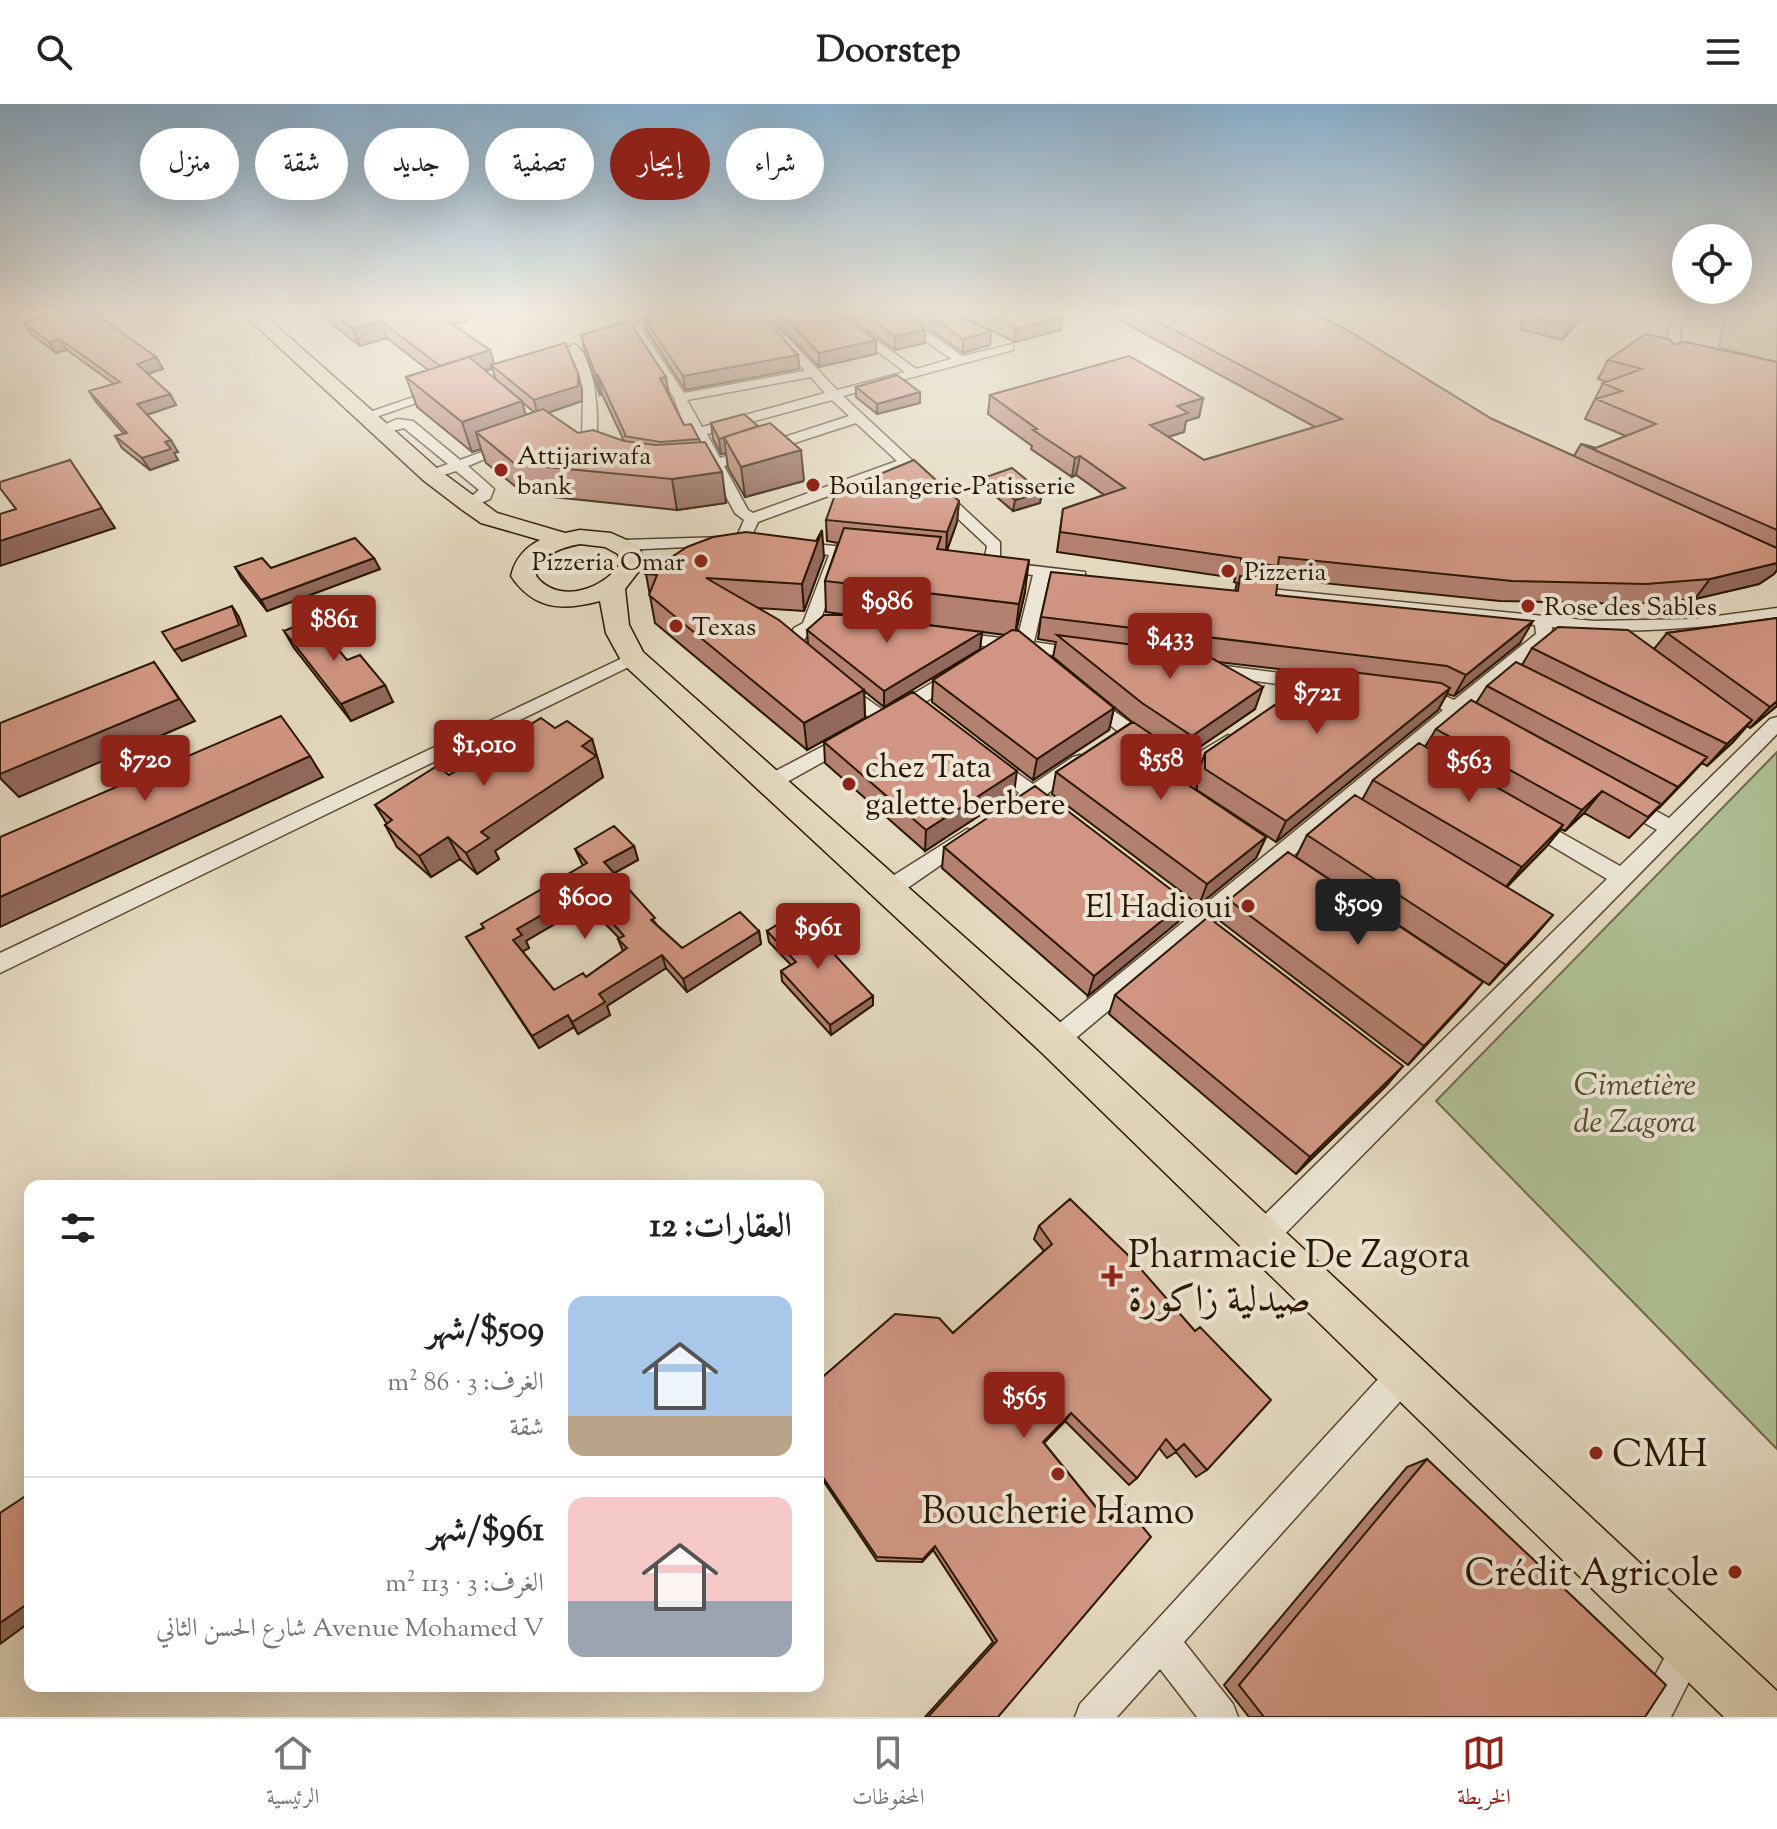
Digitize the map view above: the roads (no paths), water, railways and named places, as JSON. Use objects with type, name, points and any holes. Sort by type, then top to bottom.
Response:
[{"type":"main road","points":[[333,387],[431,475],[479,511],[524,567],[527,584],[535,591],[562,598],[597,594],[623,580],[628,554],[597,537],[564,540],[538,551],[524,567]]},
{"type":"main road","points":[[479,511],[564,540]]},
{"type":"main road","points":[[608,638],[613,614],[612,588]]},
{"type":"main road","points":[[562,598],[771,782],[1055,1041],[1764,1717]]},
{"type":"street","points":[[373,423],[471,387]]},
{"type":"street","points":[[591,387],[591,446],[614,461]]},
{"type":"street","points":[[673,387],[742,513],[752,519],[759,543]]},
{"type":"street","points":[[680,398],[737,387]]},
{"type":"street","points":[[827,387],[995,545],[984,566],[1103,578]]},
{"type":"street","points":[[699,432],[854,387]]},
{"type":"street","points":[[671,470],[715,464],[860,417]]},
{"type":"street","points":[[373,423],[408,424],[487,491],[479,511]]},
{"type":"street","points":[[573,430],[590,433]]},
{"type":"street","points":[[431,475],[531,438]]},
{"type":"street","points":[[752,519],[907,462]]},
{"type":"street","points":[[628,554],[696,544],[759,543],[885,556]]},
{"type":"street","points":[[837,551],[811,624],[794,637],[793,646],[883,719]]},
{"type":"street","points":[[1024,647],[1042,572]]},
{"type":"street","points":[[1227,590],[1594,626],[1695,624],[1777,613]]},
{"type":"street","points":[[1055,1041],[1342,803],[1411,755],[1455,709],[1508,675],[1545,635],[1543,621]]},
{"type":"street","points":[[811,624],[866,626]]},
{"type":"street","points":[[1594,626],[1618,644]]},
{"type":"street","points":[[928,634],[1104,657]]},
{"type":"street","points":[[0,964],[608,638]]},
{"type":"street","points":[[771,782],[883,719],[920,706],[1005,644]]},
{"type":"street","points":[[1024,647],[1047,665]]},
{"type":"street","points":[[1199,669],[1357,688]]},
{"type":"street","points":[[1285,701],[1310,683]]},
{"type":"street","points":[[1070,684],[1121,735],[1174,762],[1185,796],[1212,816]]},
{"type":"street","points":[[1403,694],[1434,697],[1496,731]]},
{"type":"street","points":[[1260,1239],[1406,1081],[1554,933],[1621,877],[1670,828],[1709,778],[1747,740],[1777,723]]},
{"type":"street","points":[[1174,762],[1248,727]]},
{"type":"street","points":[[973,748],[1069,821]]},
{"type":"street","points":[[1006,811],[1092,754]]},
{"type":"street","points":[[1603,791],[1670,828]]},
{"type":"street","points":[[1342,803],[1368,819]]},
{"type":"street","points":[[1513,814],[1621,877]]},
{"type":"street","points":[[888,890],[980,829]]},
{"type":"street","points":[[1093,1717],[1403,1375]]},
{"type":"street","points":[[1160,1640],[1220,1717]]},
{"type":"street","points":[[1651,1717],[1690,1645]]},
{"type":"place","name":"Attijariwafa bank","points":[[501,470]]},
{"type":"place","name":"Boulangerie-Patisserie","points":[[813,485]]},
{"type":"place","name":"Pizzeria Omar","points":[[701,561]]},
{"type":"place","name":"Pizzeria","points":[[1228,571]]},
{"type":"place","name":"Rose des Sables","points":[[1528,606]]},
{"type":"place","name":"Texas","points":[[676,626]]},
{"type":"place","name":"chez Tata galette berbere","points":[[849,784]]},
{"type":"place","name":"El Hadioui","points":[[1248,906]]},
{"type":"place","name":"Pharmacie De Zagora صيدلية زاكورة","points":[[1112,1276]]},
{"type":"place","name":"CMH","points":[[1596,1453]]},
{"type":"place","name":"Boucherie Hamo","points":[[1058,1474]]},
{"type":"place","name":"Crédit Agricole","points":[[1735,1572]]},
{"type":"park label","name":"Cimetière de Zagora","points":[[1635,1102]]}]
